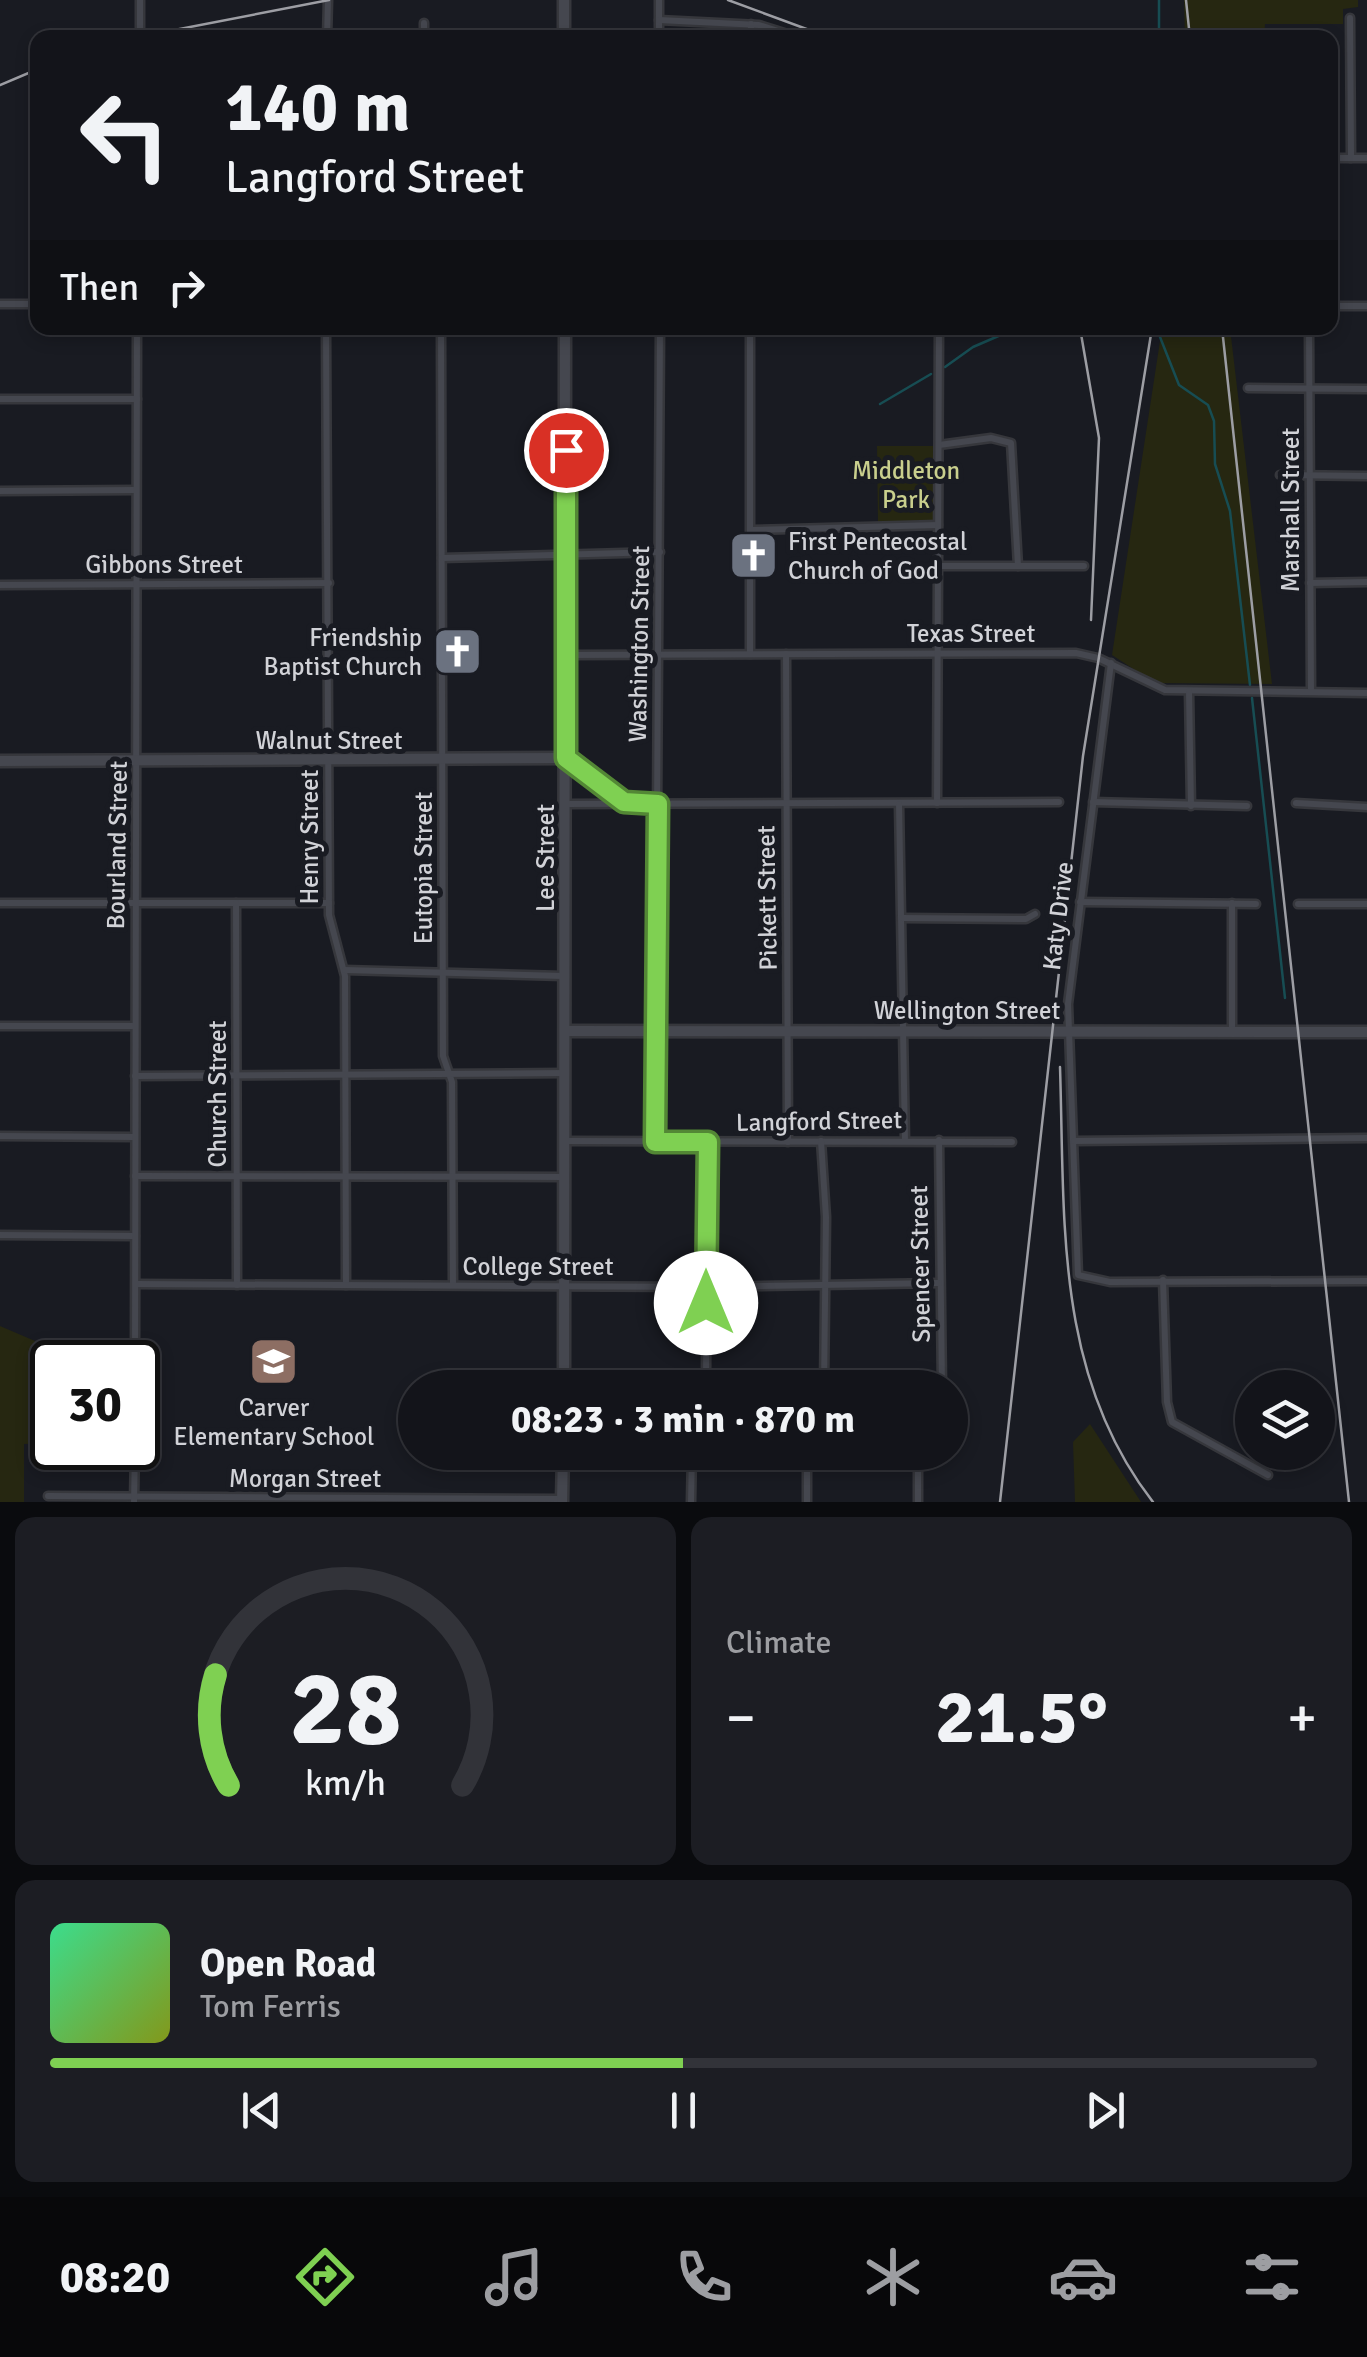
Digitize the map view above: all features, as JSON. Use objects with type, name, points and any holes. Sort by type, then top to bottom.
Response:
[{"type":"street","points":[[140,0],[140,30]]},
{"type":"street","points":[[327,30],[328,0]]},
{"type":"street","points":[[564,0],[564,30]]},
{"type":"street","points":[[658,0],[659,30]]},
{"type":"street","points":[[1350,18],[1351,158]]},
{"type":"street","points":[[659,20],[751,24],[772,30]]},
{"type":"street","points":[[424,22],[424,30]]},
{"type":"street","points":[[751,24],[751,30]]},
{"type":"street","points":[[1338,158],[1367,158]]},
{"type":"street","points":[[0,304],[30,304]]},
{"type":"street","points":[[1338,306],[1367,306]]},
{"type":"street","name":"Bourland Street","points":[[135,1340],[138,335]]},
{"type":"street","name":"Henry Street","points":[[326,335],[328,904],[345,970],[346,1285]]},
{"type":"street","name":"Eutopia Street","points":[[442,335],[442,971],[446,1073],[452,1082],[453,1285]]},
{"type":"street","name":"Lee Street","points":[[564,1370],[565,335]]},
{"type":"street","name":"Washington Street","points":[[655,1142],[660,335]]},
{"type":"street","points":[[750,335],[750,654]]},
{"type":"street","points":[[937,803],[939,335]]},
{"type":"street","name":"Marshall Street","points":[[1309,335],[1312,692]]},
{"type":"street","points":[[1248,388],[1367,390]]},
{"type":"street","points":[[0,399],[137,398]]},
{"type":"street","points":[[938,445],[1000,438],[1011,443],[1018,566]]},
{"type":"street","points":[[1280,476],[1367,476]]},
{"type":"street","points":[[0,491],[136,490]]},
{"type":"street","points":[[751,530],[938,525]]},
{"type":"street","points":[[442,558],[660,552]]},
{"type":"street","points":[[937,566],[1084,566]]},
{"type":"street","points":[[1310,582],[1367,582]]},
{"type":"street","name":"Gibbons Street","points":[[0,585],[328,584]]},
{"type":"street","name":"Texas Street","points":[[567,655],[1076,653],[1110,663],[1150,686],[1189,691],[1367,692]]},
{"type":"street","name":"Pickett Street","points":[[786,654],[788,1142]]},
{"type":"street","name":"Katy Drive","points":[[1110,663],[1067,1031],[1078,1275],[1096,1280],[1163,1280]]},
{"type":"street","points":[[1189,691],[1192,806]]},
{"type":"street","points":[[566,758],[624,802],[642,804]]},
{"type":"street","name":"Walnut Street","points":[[0,761],[566,758]]},
{"type":"street","points":[[565,804],[1059,802]]},
{"type":"street","points":[[1093,802],[1247,806]]},
{"type":"street","points":[[1296,803],[1367,807]]},
{"type":"street","points":[[899,804],[905,1140]]},
{"type":"street","points":[[1080,902],[1256,904]]},
{"type":"street","points":[[0,903],[328,904]]},
{"type":"street","points":[[1232,903],[1232,1032]]},
{"type":"street","name":"Church Street","points":[[236,904],[238,1284]]},
{"type":"street","points":[[1298,904],[1367,904]]},
{"type":"street","points":[[902,918],[1026,919],[1035,914]]},
{"type":"street","points":[[345,970],[566,976]]},
{"type":"street","points":[[0,1026],[135,1026]]},
{"type":"street","name":"Wellington Street","points":[[566,1031],[1367,1032]]},
{"type":"street","points":[[135,1076],[566,1072]]},
{"type":"street","points":[[0,1136],[135,1137]]},
{"type":"street","points":[[1074,1141],[1367,1138]]},
{"type":"street","name":"Spencer Street","points":[[939,1140],[941,1370]]},
{"type":"street","name":"Langford Street","points":[[566,1141],[1012,1142]]},
{"type":"street","points":[[822,1141],[824,1370]]},
{"type":"street","points":[[706,1370],[708,1142]]},
{"type":"street","points":[[135,1176],[566,1177]]},
{"type":"street","points":[[0,1234],[134,1236]]},
{"type":"street","points":[[1268,1475],[1172,1422],[1167,1402],[1163,1280],[1367,1281]]},
{"type":"street","name":"College Street","points":[[136,1284],[706,1287],[939,1282]]},
{"type":"street","points":[[134,1470],[134,1499]]},
{"type":"street","points":[[562,1500],[563,1470]]},
{"type":"street","points":[[691,1502],[692,1470]]},
{"type":"street","points":[[807,1470],[807,1502]]},
{"type":"street","points":[[918,1470],[918,1502]]},
{"type":"street","name":"Morgan Street","points":[[48,1496],[562,1500]]},
{"type":"green space","points":[[1184,0],[1358,0],[1358,7],[1343,9],[1343,24],[1265,24],[1265,30],[1185,30]]},
{"type":"green space","points":[[1161,335],[1231,335],[1272,684],[1155,683],[1112,655]]},
{"type":"green space","name":"Middleton Park","points":[[877,446],[933,446],[933,522],[878,523]]},
{"type":"green space","points":[[0,1326],[33,1340],[30,1444],[24,1444],[24,1502],[0,1502]]},
{"type":"green space","points":[[1090,1424],[1141,1502],[1075,1502],[1073,1442]]},
{"type":"waterway","points":[[1159,0],[1159,30]]},
{"type":"waterway","points":[[945,367],[973,347],[1001,335]]},
{"type":"waterway","points":[[1160,337],[1179,385],[1208,405],[1214,421],[1215,464],[1230,511],[1250,685]]},
{"type":"waterway","points":[[880,404],[931,374]]},
{"type":"waterway","points":[[1252,698],[1285,998]]},
{"type":"railway","points":[[174,30],[329,0]]},
{"type":"railway","points":[[728,0],[809,30]]},
{"type":"railway","points":[[1186,0],[1189,30]]},
{"type":"railway","points":[[0,85],[30,72]]},
{"type":"railway","points":[[1081,335],[1099,438],[1091,620]]},
{"type":"railway","points":[[1000,1502],[1083,756],[1151,335]]},
{"type":"railway","points":[[1223,335],[1349,1502]]},
{"type":"railway","points":[[1060,1067],[1066,1238],[1081,1349],[1097,1402],[1121,1453],[1153,1502]]},
{"type":"place","name":"First Pentecostal Church of God","points":[[753,555]]},
{"type":"place","name":"Friendship Baptist Church","points":[[457,651]]},
{"type":"place","name":"Carver Elementary School","points":[[274,1361]]},
{"type":"route","points":[[566,450],[566,758],[624,802],[658,804],[655,1142],[708,1142],[706,1303]]}]
